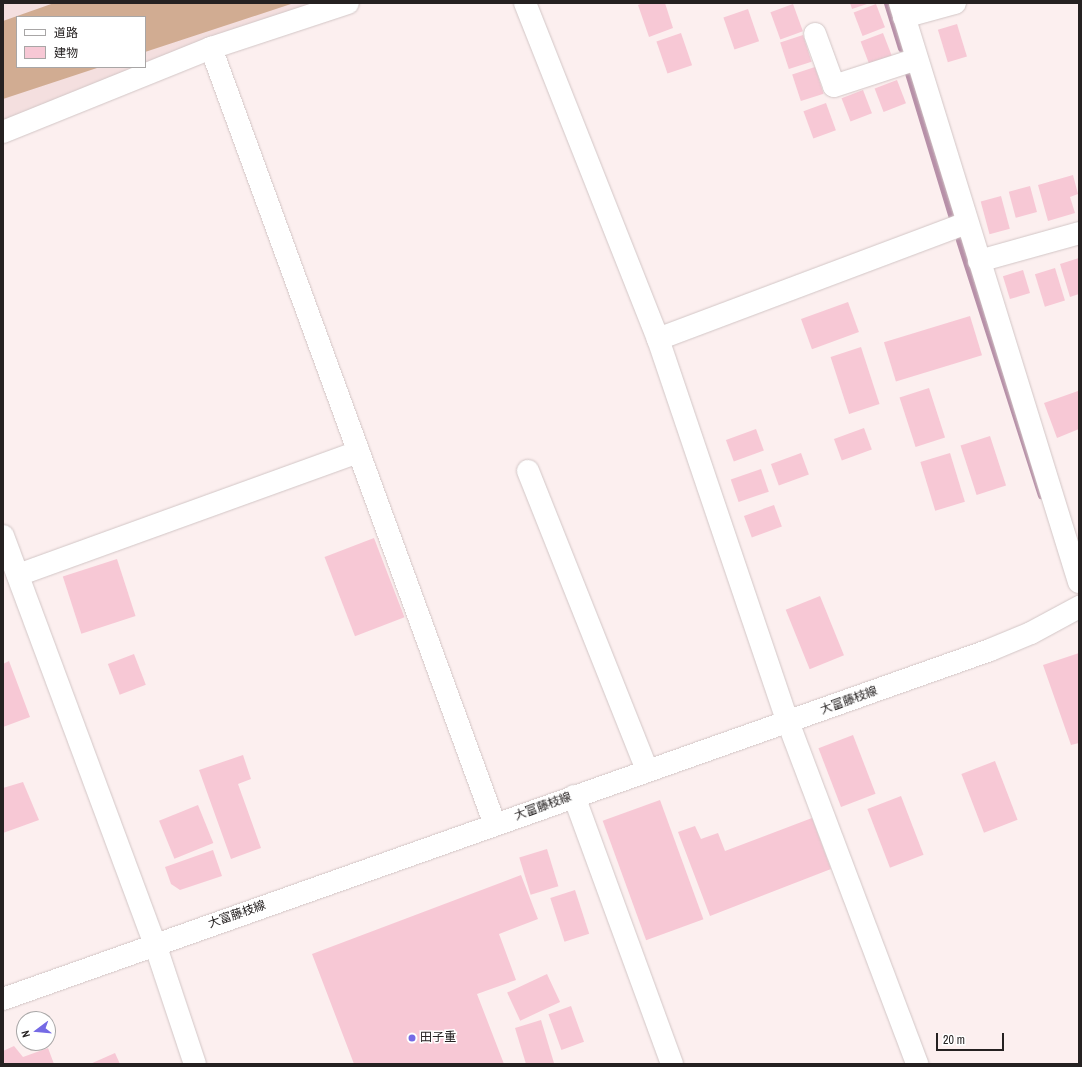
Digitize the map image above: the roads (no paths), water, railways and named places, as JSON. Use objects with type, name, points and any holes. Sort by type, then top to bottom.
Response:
[{"type":"street","points":[[3,132],[211,48],[348,3]]},
{"type":"street","points":[[525,3],[658,339],[788,722],[917,1064]]},
{"type":"street","points":[[955,3],[902,10],[1079,582]]},
{"type":"street","points":[[815,34],[834,86],[917,59]]},
{"type":"street","points":[[211,48],[495,824]]},
{"type":"street","points":[[658,339],[967,223]]},
{"type":"street","points":[[979,261],[1079,233]]},
{"type":"street","points":[[18,576],[358,452]]},
{"type":"street","points":[[528,471],[647,770]]},
{"type":"street","points":[[3,536],[155,944],[195,1064]]},
{"type":"street","name":"大富藤枝線","points":[[3,999],[647,770],[788,722],[990,650],[1031,633],[1079,607]]},
{"type":"street","points":[[574,796],[672,1064]]},
{"type":"waterway","points":[[887,3],[901,48]]},
{"type":"waterway","points":[[908,73],[952,218]]},
{"type":"waterway","points":[[959,240],[1041,495]]},
{"type":"place","name":"田子重","points":[[412,1038]]}]
